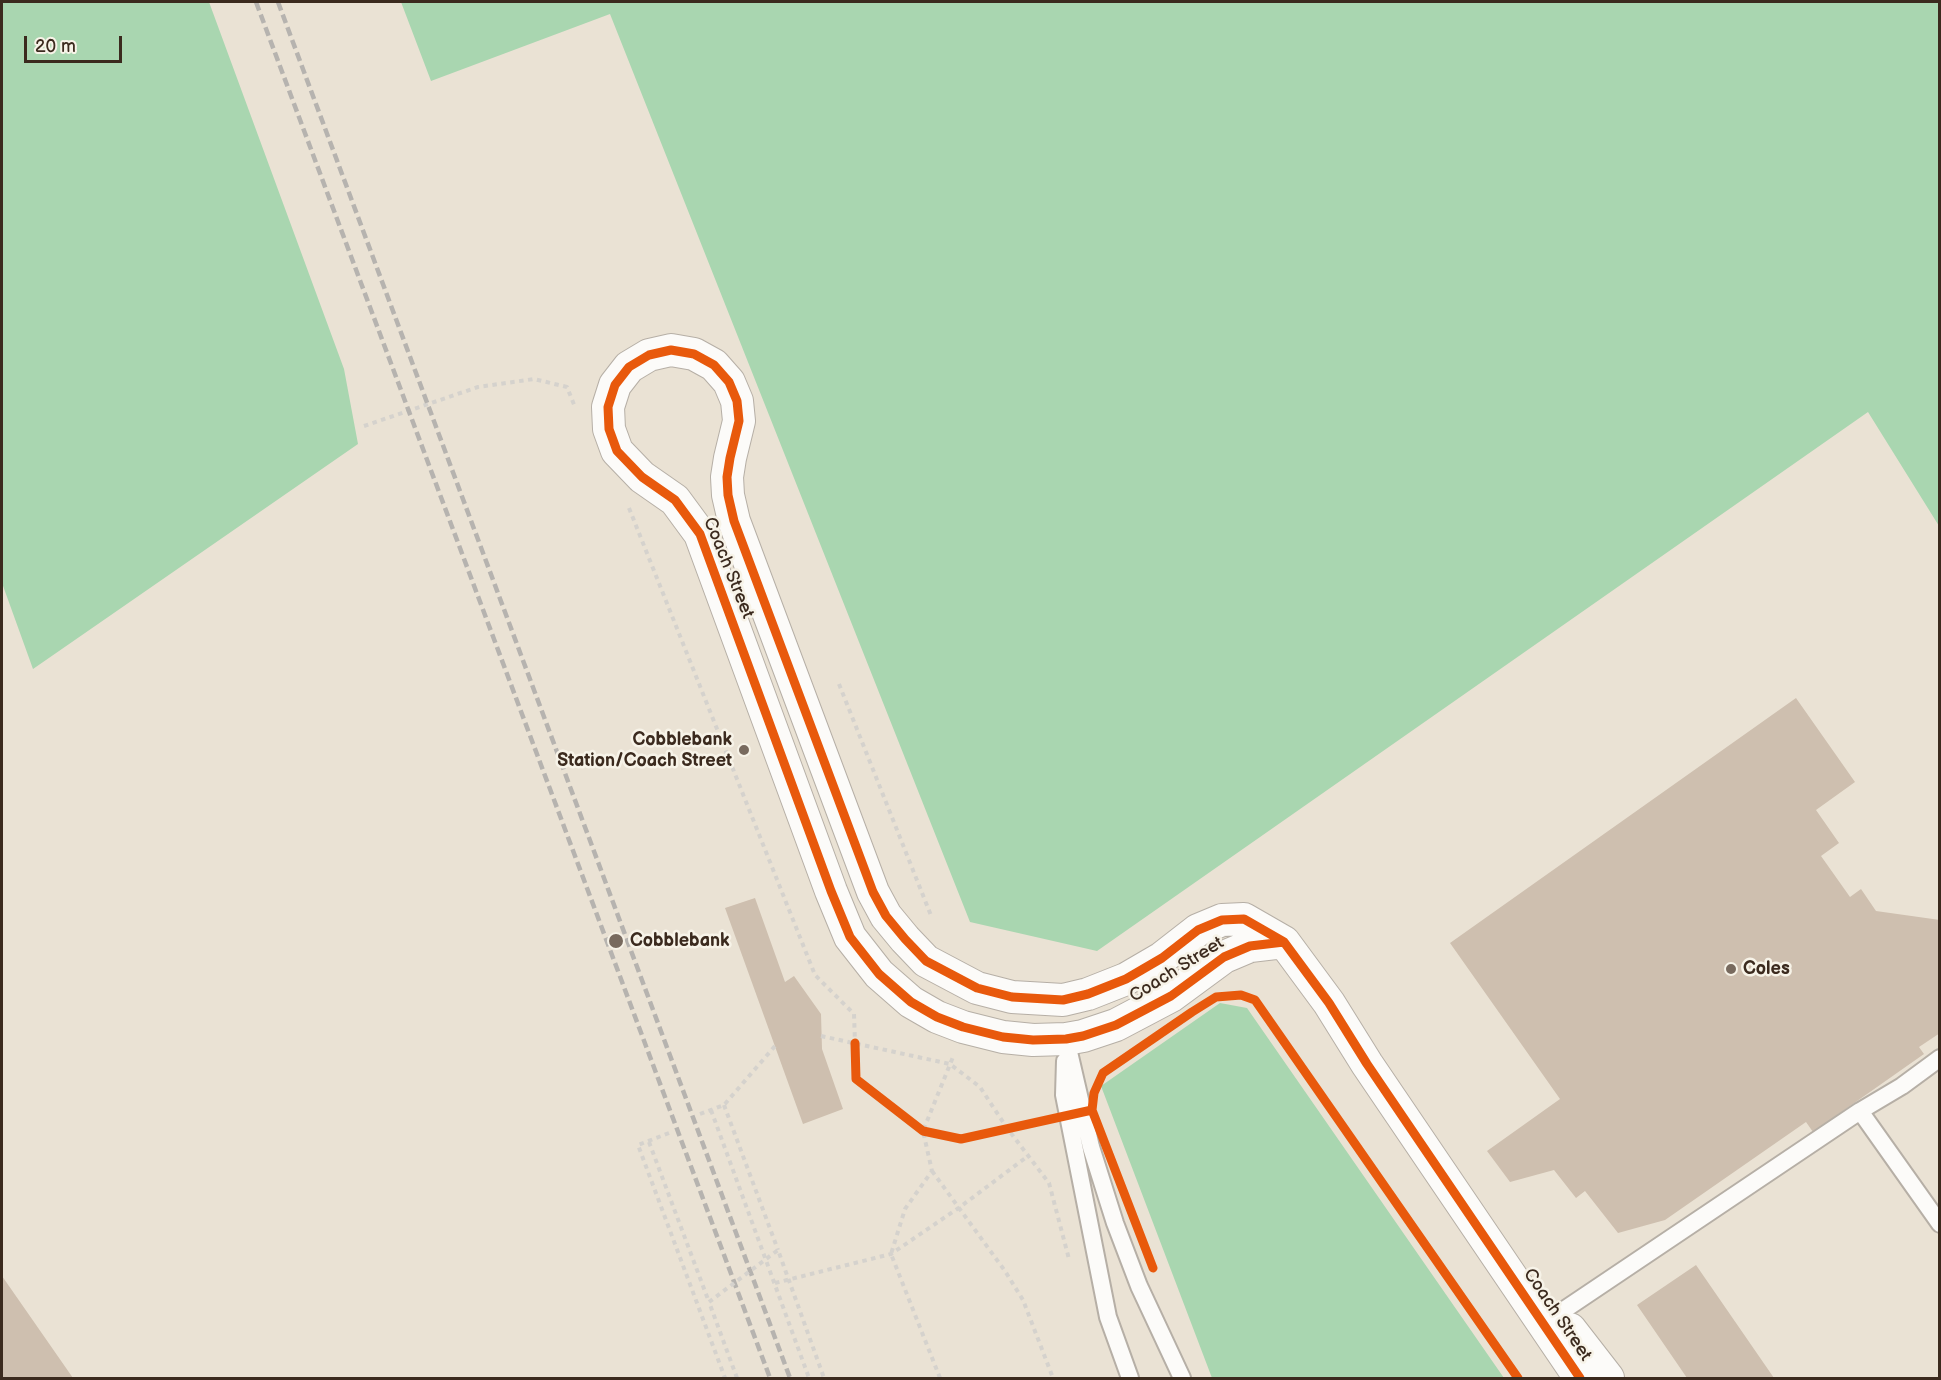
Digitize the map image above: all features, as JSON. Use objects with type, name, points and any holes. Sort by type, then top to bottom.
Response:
[{"type":"street","name":"Coach Street","points":[[1284,942],[1250,946],[1224,957],[1172,996],[1116,1025],[1066,1039],[1033,1040],[1003,1037],[963,1028],[911,1002],[879,974],[850,938],[700,534],[675,500],[642,477],[617,451],[609,429],[608,407],[615,385],[629,367],[649,355],[671,350],[694,354],[714,365],[729,381],[737,401],[739,422],[727,477],[728,495],[735,521],[873,891],[886,916],[926,961],[977,988],[1012,997],[1063,1000],[1088,994],[1126,980],[1162,958],[1198,930],[1222,920],[1244,919],[1284,942],[1329,1003],[1367,1064],[1551,1319],[1608,1378]]},
{"type":"street","points":[[1063,1000],[1066,1039]]},
{"type":"street","name":"Coach Street","points":[[1551,1319],[1580,1378]]},
{"type":"lane","points":[[1066,1039],[1064,1095],[1108,1317],[1130,1378]]},
{"type":"lane","points":[[1066,1039],[1091,1147],[1115,1223],[1139,1286],[1182,1378]]},
{"type":"lane","points":[[1551,1319],[1902,1086],[1940,1058]]},
{"type":"lane","points":[[1860,1112],[1940,1224]]},
{"type":"path","points":[[364,426],[478,387],[534,380],[567,387],[575,407]]},
{"type":"path","points":[[628,506],[815,975],[854,1014],[855,1048]]},
{"type":"path","points":[[821,1036],[855,1048],[950,1064],[980,1087],[1006,1128],[1049,1183],[1070,1264]]},
{"type":"path","points":[[700,1114],[724,1105],[775,1046]]},
{"type":"path","points":[[724,1105],[824,1378]]},
{"type":"path","points":[[711,1110],[809,1378]]},
{"type":"path","points":[[915,1125],[923,1131],[933,1133]]},
{"type":"path","points":[[995,1131],[1017,1126]]},
{"type":"path","points":[[669,1133],[638,1146],[725,1378]]},
{"type":"path","points":[[649,1142],[737,1378]]},
{"type":"path","points":[[774,1283],[891,1254],[960,1208],[1028,1156]]},
{"type":"path","points":[[932,1171],[1023,1300],[1053,1378]]},
{"type":"path","points":[[709,1302],[778,1250]]},
{"type":"green space","points":[[2,2],[209,2],[344,369],[358,444],[33,669],[2,583]]},
{"type":"green space","points":[[401,2],[1939,2],[1939,526],[1868,412],[1097,951],[970,922],[610,14],[431,81]]},
{"type":"green space","points":[[1220,1003],[1247,1008],[1504,1378],[1212,1378],[1101,1086]]},
{"type":"building","points":[[1796,698],[1855,782],[1816,810],[1839,843],[1821,856],[1850,897],[1861,889],[1876,911],[1940,920],[1940,1033],[1919,1047],[1924,1054],[1813,1132],[1806,1122],[1665,1220],[1618,1233],[1585,1191],[1576,1198],[1554,1170],[1510,1182],[1487,1151],[1560,1099],[1450,943]]},
{"type":"building","points":[[755,898],[785,982],[794,976],[821,1014],[822,1049],[843,1109],[803,1124],[725,908]]},
{"type":"building","points":[[1696,1265],[1774,1378],[1687,1378],[1637,1305]]},
{"type":"building","points":[[2,1276],[73,1378],[2,1378]]},
{"type":"railway","points":[[256,2],[770,1378]]},
{"type":"railway","points":[[278,2],[790,1378]]},
{"type":"cycle path","points":[[1284,942],[1250,946],[1224,957],[1171,996],[1116,1025],[1066,1039],[1033,1040],[1003,1037],[963,1027],[937,1017],[911,1002],[879,974],[850,937],[831,891],[700,534],[675,500],[642,477],[617,451],[609,429],[608,407],[615,385],[629,367],[649,355],[671,350],[694,354],[714,365],[729,382],[737,401],[739,421],[727,477],[728,495],[734,521],[873,892],[886,916],[905,939],[926,961],[977,988],[1012,997],[1063,1000],[1088,994],[1126,979],[1162,958],[1198,930],[1222,920],[1244,919],[1284,942],[1329,1003],[1367,1064],[1580,1378]]},
{"type":"cycle path","points":[[1092,1110],[1094,1093],[1103,1073],[1192,1012],[1216,997],[1241,995],[1255,1000],[1518,1378]]},
{"type":"cycle path","points":[[855,1043],[856,1079],[923,1131],[961,1139],[1092,1110],[1153,1268]]},
{"type":"place","name":"Cobblebank Station/Coach Street","points":[[744,750]]},
{"type":"place","name":"Cobblebank","points":[[616,941]]},
{"type":"place","name":"Coles","points":[[1731,969]]}]
